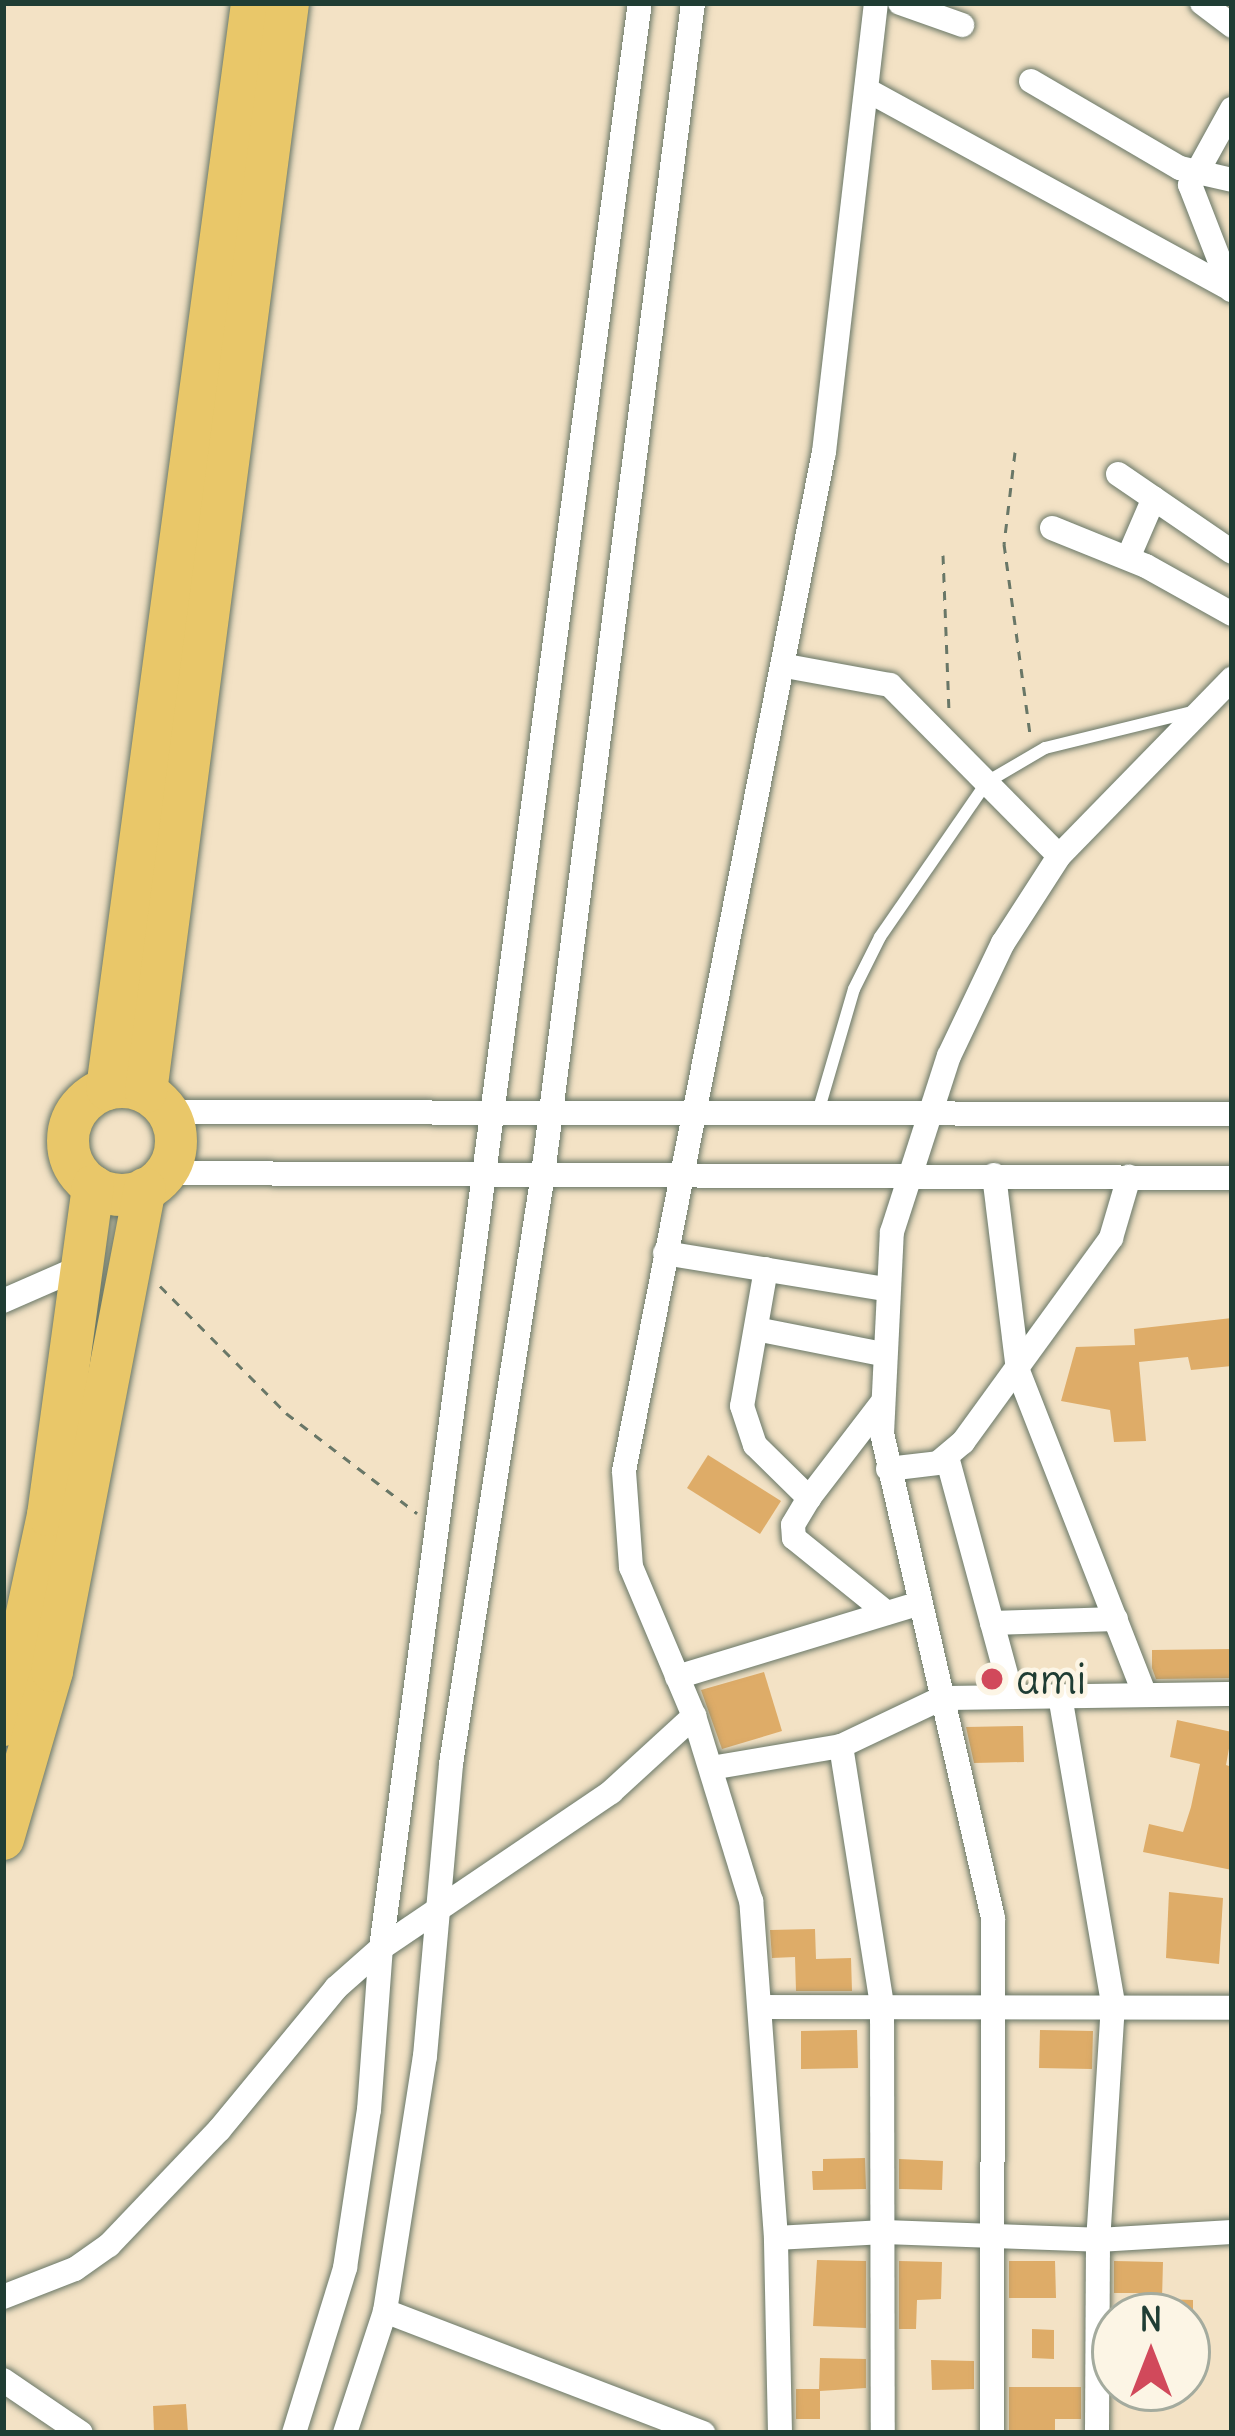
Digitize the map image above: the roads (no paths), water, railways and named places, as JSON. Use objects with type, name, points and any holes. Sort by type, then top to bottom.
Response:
[{"type":"highway","points":[[3,1838],[52,1671],[131,1274],[155,1181],[176,1143],[140,1098],[252,3]]},
{"type":"highway","points":[[140,1098],[288,3]]},
{"type":"highway","points":[[140,1098],[82,1106],[69,1133],[73,1163],[93,1186],[128,1195],[155,1181]]},
{"type":"highway","points":[[3,1725],[48,1515],[93,1186]]},
{"type":"street","points":[[294,2433],[345,2268],[369,2110],[381,1948],[640,3]]},
{"type":"street","points":[[345,2433],[385,2311],[425,2056],[435,1914],[462,1683],[543,1174],[693,3]]},
{"type":"street","points":[[780,2433],[776,2238],[751,1900],[694,1716],[631,1567],[623,1510],[628,1438],[786,666],[824,452],[876,3]]},
{"type":"street","points":[[900,3],[962,25]]},
{"type":"street","points":[[1202,3],[1232,26]]},
{"type":"street","points":[[1031,81],[1191,172],[1232,180]]},
{"type":"street","points":[[867,90],[1232,290]]},
{"type":"street","points":[[1191,172],[1232,109]]},
{"type":"street","points":[[1191,172],[1232,290]]},
{"type":"street","points":[[1118,474],[1232,551]]},
{"type":"street","points":[[1128,557],[1154,498]]},
{"type":"street","points":[[1052,528],[1128,557],[1232,614]]},
{"type":"street","points":[[786,666],[890,685],[950,740],[1059,856]]},
{"type":"street","points":[[992,2433],[988,1882],[888,1469],[880,1404],[886,1289],[909,1175],[928,1113],[983,978],[1059,856],[1232,679]]},
{"type":"street","points":[[140,1098],[492,1111],[1232,1114]]},
{"type":"street","points":[[155,1181],[486,1171],[1232,1178]]},
{"type":"street","points":[[994,1175],[1018,1372],[1145,1695]]},
{"type":"street","points":[[888,1469],[947,1457],[1018,1372],[1120,1224],[1129,1178]]},
{"type":"street","points":[[665,1253],[886,1289]]},
{"type":"street","points":[[3,1301],[82,1266]]},
{"type":"street","points":[[766,1269],[746,1432],[809,1498]]},
{"type":"street","points":[[756,1330],[882,1354]]},
{"type":"street","points":[[880,1404],[793,1525],[794,1538],[887,1613]]},
{"type":"street","points":[[947,1457],[1012,1696]]},
{"type":"street","points":[[677,1677],[917,1604]]},
{"type":"street","points":[[992,1623],[1116,1619]]},
{"type":"street","points":[[711,1768],[841,1745],[942,1698],[1232,1694]]},
{"type":"street","points":[[1060,1696],[1112,2004],[1098,2240],[1097,2433]]},
{"type":"street","points":[[3,2296],[75,2269],[139,2220],[305,2017],[381,1948],[611,1792],[694,1716]]},
{"type":"street","points":[[841,1745],[882,2004],[884,2433]]},
{"type":"street","points":[[761,2007],[992,2003],[1232,2008]]},
{"type":"street","points":[[776,2238],[884,2232],[990,2240],[1098,2240],[1232,2232]]},
{"type":"street","points":[[385,2311],[703,2433]]},
{"type":"street","points":[[3,2380],[81,2433]]},
{"type":"lane","points":[[818,1112],[854,989],[880,937],[987,782],[1034,753],[1211,704]]},
{"type":"place","name":"ami","points":[[992,1679]]}]
